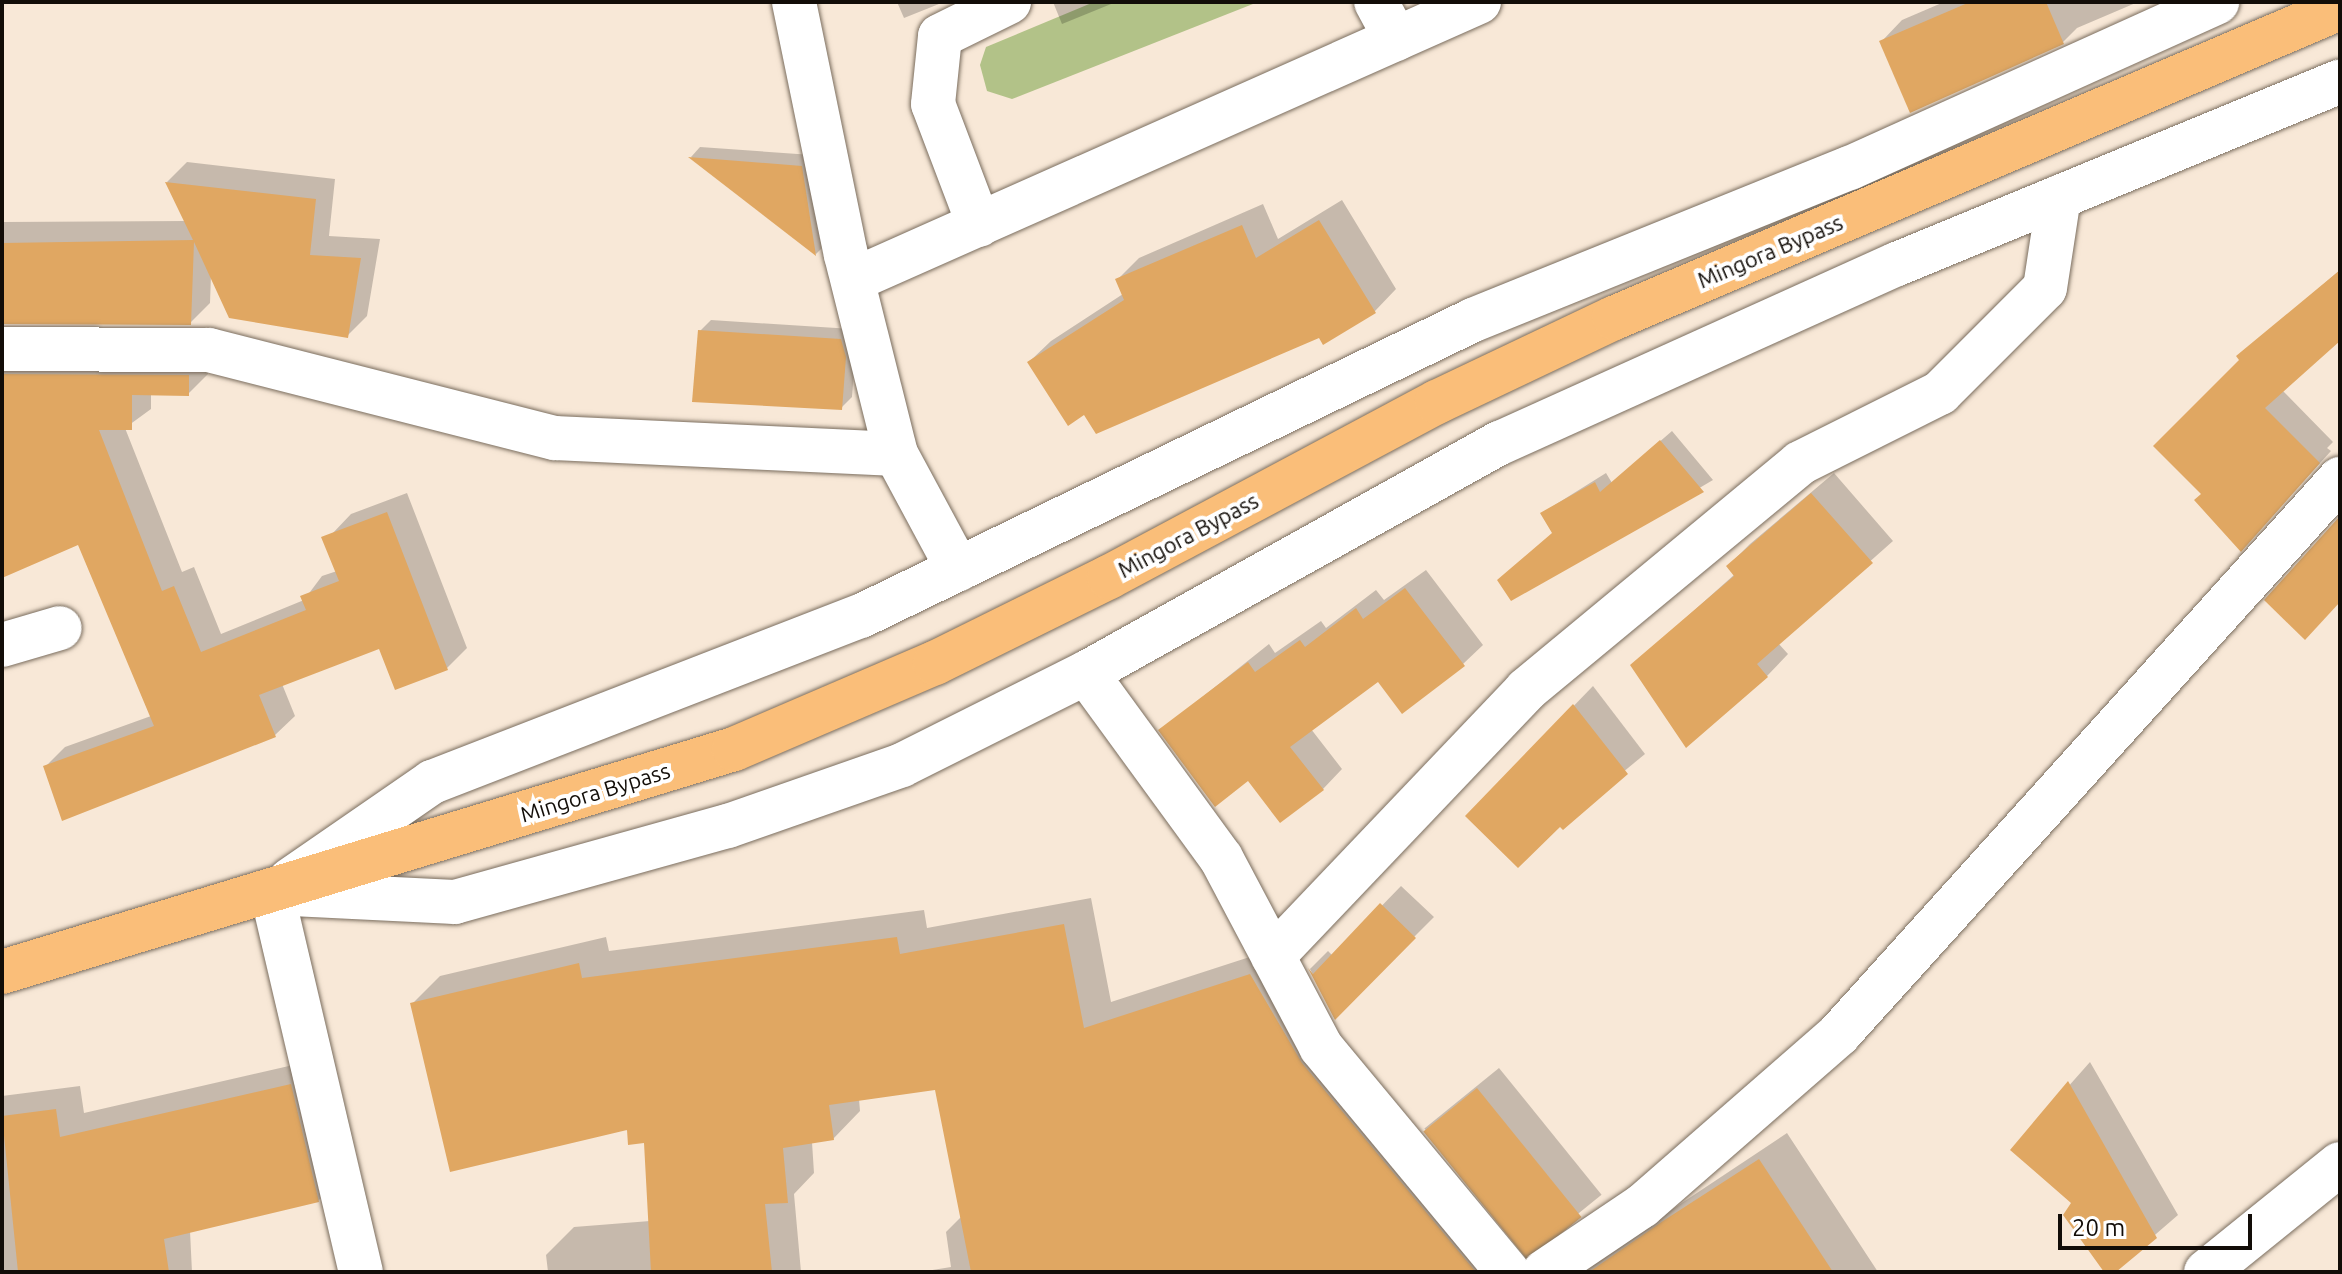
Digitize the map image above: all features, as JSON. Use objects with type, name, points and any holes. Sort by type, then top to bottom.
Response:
[{"type":"highway","name":"Mingora Bypass","points":[[2,972],[272,893],[734,749],[935,663],[1109,577],[1437,402],[1614,318],[2340,8]]},
{"type":"street","points":[[794,2],[853,280],[896,454],[958,569]]},
{"type":"street","points":[[979,225],[933,104],[940,36],[1009,2]]},
{"type":"street","points":[[853,280],[979,225],[1386,20],[1479,2]]},
{"type":"street","points":[[272,893],[432,782],[692,685],[861,616],[1473,320],[1850,168],[2217,2]]},
{"type":"street","points":[[272,893],[455,902],[728,826],[902,765],[1086,673],[1500,443],[2059,197],[2340,81]]},
{"type":"street","points":[[1273,956],[1526,690],[1800,463],[1940,393],[2045,288],[2059,197]]},
{"type":"street","points":[[2,349],[209,350],[555,438],[896,454]]},
{"type":"street","points":[[1544,1272],[1642,1206],[1839,1034],[2340,479]]},
{"type":"street","points":[[2,645],[60,628]]},
{"type":"street","points":[[1086,673],[1221,858],[1321,1047],[1508,1272]]},
{"type":"street","points":[[272,893],[361,1272]]},
{"type":"street","points":[[2206,1272],[2340,1164]]},
{"type":"green space","points":[[1094,2],[1258,2],[1012,99],[987,91],[980,65],[986,47]]},
{"type":"building","points":[[1970,2],[2046,2],[2064,44],[1910,113],[1879,41]]},
{"type":"building","points":[[688,157],[802,166],[816,256]]},
{"type":"building","points":[[165,182],[316,199],[310,255],[361,258],[348,338],[229,318],[194,242],[191,325],[2,324],[2,243],[193,240]]},
{"type":"building","points":[[1319,220],[1376,313],[1323,345],[1319,338],[1096,434],[1084,415],[1068,426],[1027,362],[1124,300],[1115,279],[1242,225],[1256,258]]},
{"type":"building","points":[[2340,270],[2340,341],[2265,408],[2320,463],[2241,552],[2194,500],[2201,494],[2153,446],[2239,360],[2236,356]]},
{"type":"building","points":[[698,330],[841,339],[846,357],[842,410],[692,402]]},
{"type":"building","points":[[2,374],[189,375],[189,396],[132,395],[132,430],[99,430],[162,591],[174,586],[201,652],[306,610],[300,596],[339,581],[321,537],[387,512],[448,670],[395,690],[379,649],[259,695],[276,737],[62,821],[43,766],[154,726],[78,545],[2,578]]},
{"type":"building","points":[[1660,440],[1704,492],[1511,601],[1497,580],[1552,533],[1540,513],[1595,482],[1600,492]]},
{"type":"building","points":[[1811,493],[1873,563],[1757,664],[1768,677],[1686,748],[1630,665],[1734,576],[1726,566]]},
{"type":"building","points":[[2340,516],[2340,602],[2305,640],[2264,600]]},
{"type":"building","points":[[1405,588],[1465,666],[1402,714],[1378,682],[1290,747],[1324,790],[1280,823],[1248,781],[1215,807],[1158,730],[1248,662],[1255,672],[1300,640],[1305,647],[1356,608],[1363,619]]},
{"type":"building","points":[[1573,704],[1628,774],[1563,830],[1560,827],[1518,868],[1465,816]]},
{"type":"building","points":[[1380,903],[1416,938],[1335,1020],[1308,968],[1313,974]]},
{"type":"building","points":[[1064,924],[1084,1028],[1250,974],[1302,1063],[1476,1272],[971,1272],[935,1090],[829,1105],[834,1140],[783,1148],[788,1203],[765,1204],[772,1272],[651,1272],[644,1143],[628,1145],[627,1130],[450,1172],[410,1003],[579,963],[582,978],[897,937],[900,954]]},
{"type":"building","points":[[2068,1081],[2157,1238],[2116,1272],[2104,1272],[2063,1215],[2071,1203],[2010,1150]]},
{"type":"building","points":[[291,1084],[319,1202],[164,1239],[169,1272],[18,1272],[2,1116],[56,1109],[60,1137]]},
{"type":"building","points":[[1477,1088],[1581,1217],[1528,1260],[1423,1131]]},
{"type":"building","points":[[1759,1159],[1833,1272],[1589,1272],[1663,1221]]}]
